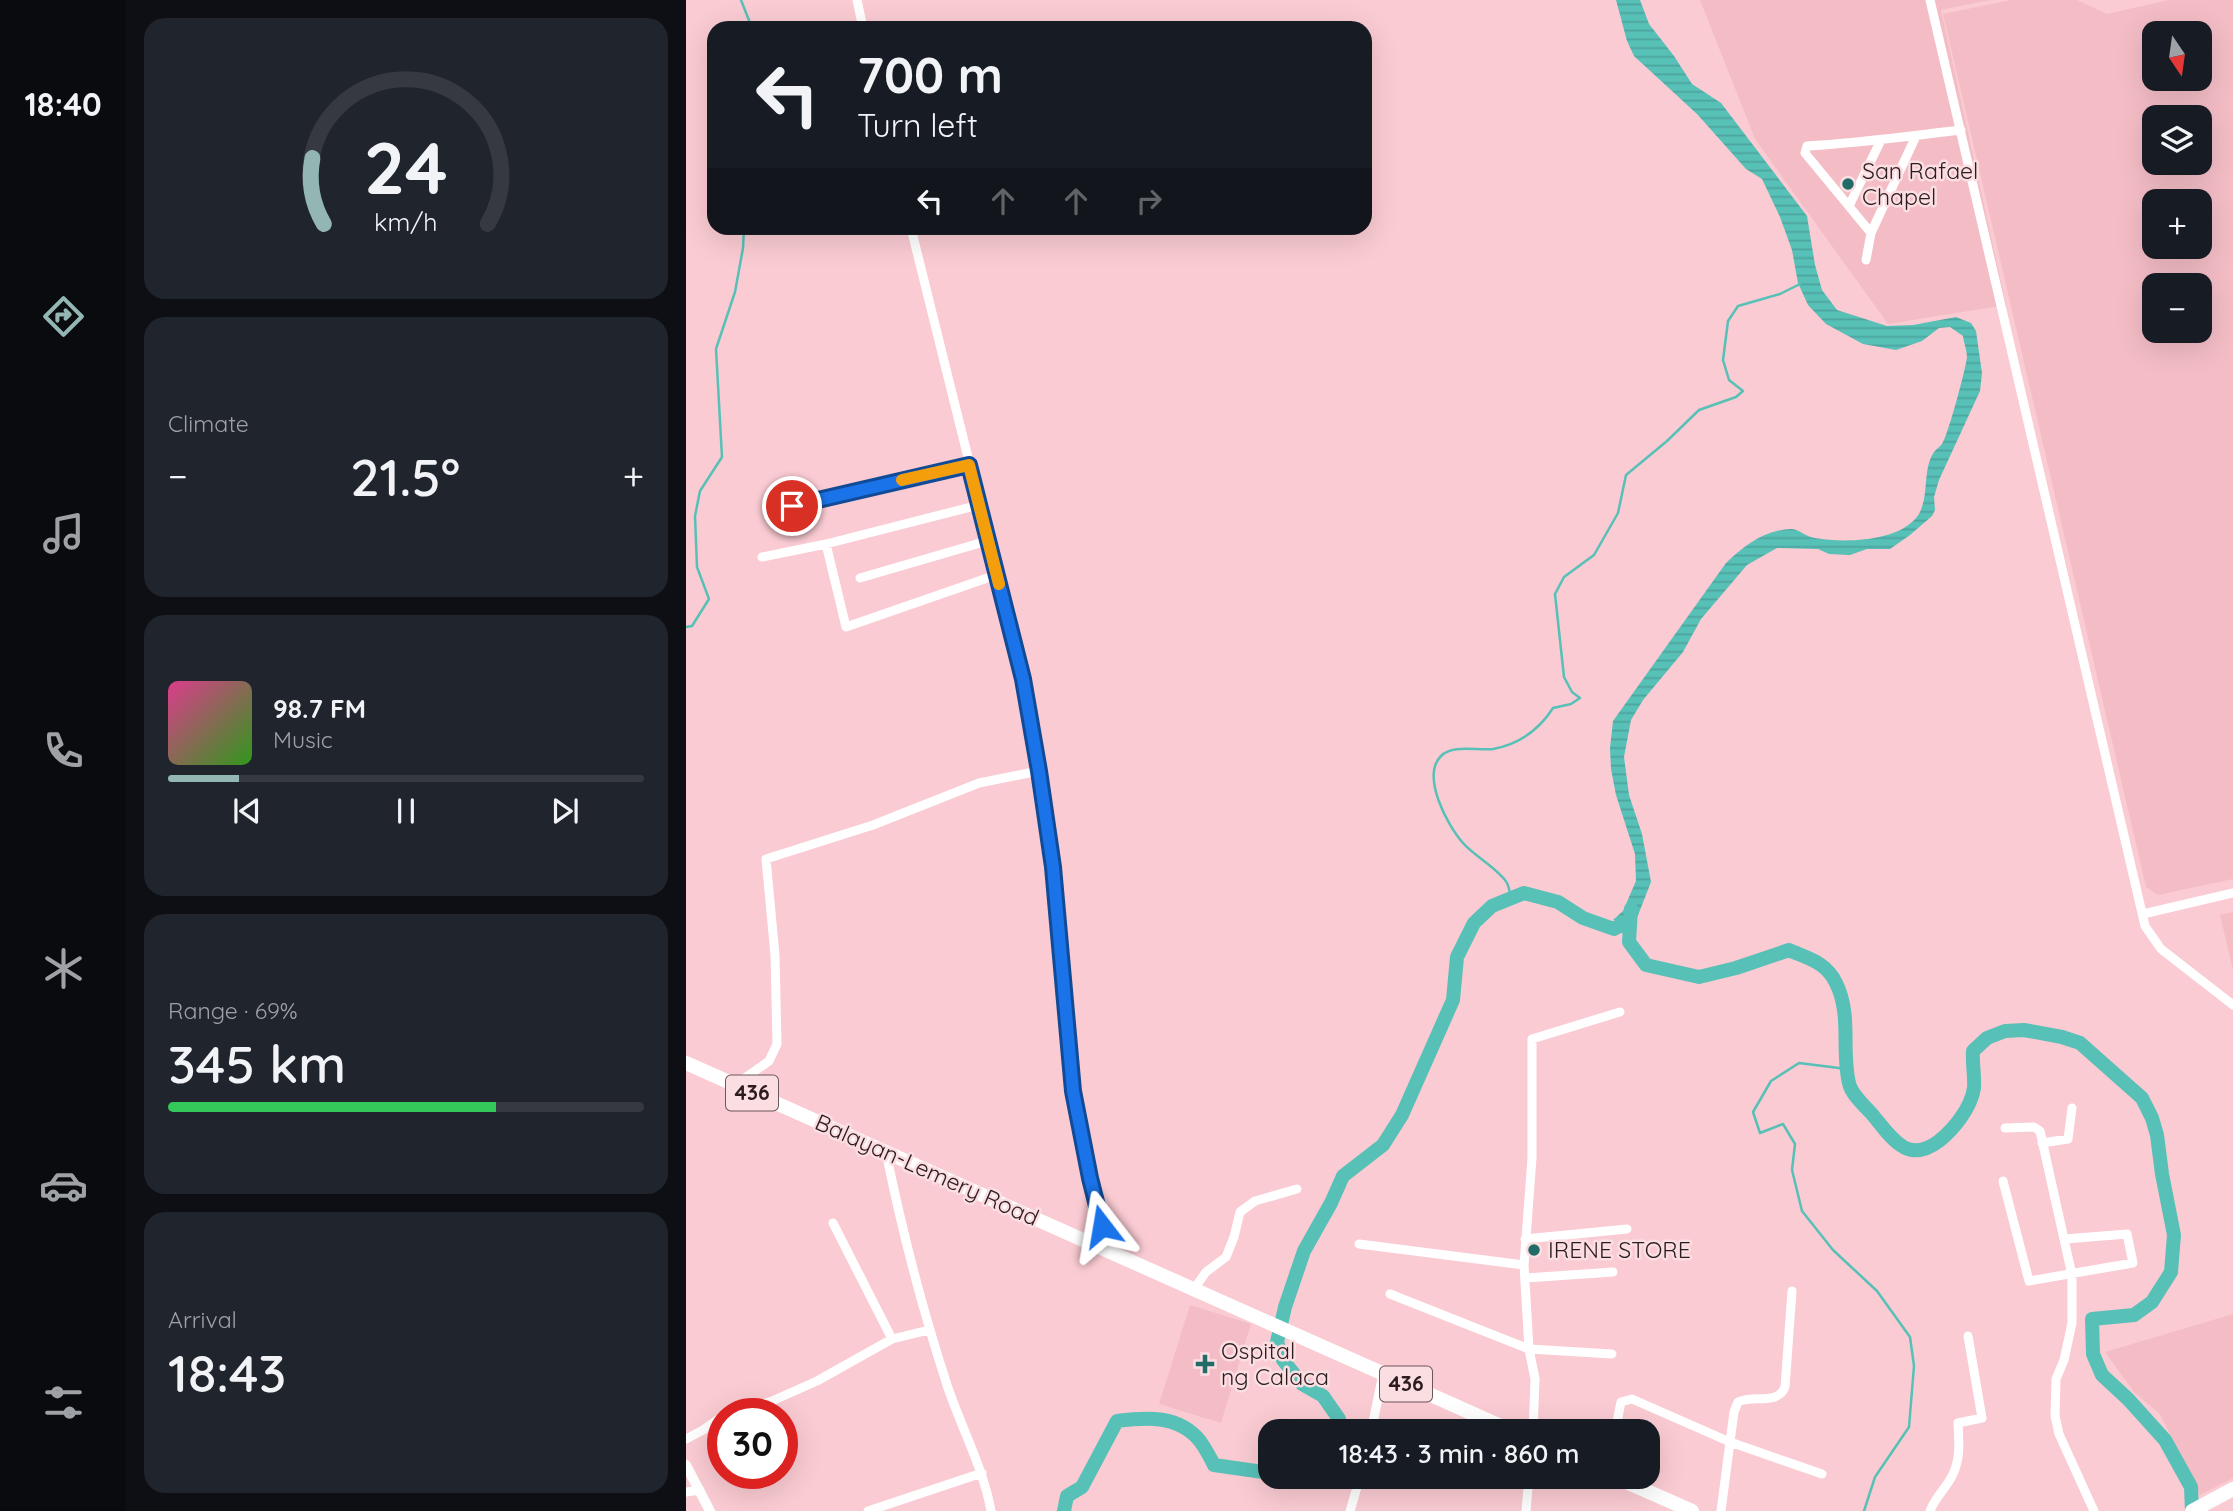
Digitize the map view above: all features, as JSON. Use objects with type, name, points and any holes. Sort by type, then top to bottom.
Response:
[{"type":"main road","name":"Balayan-Lemery Road","points":[[686,1063],[1484,1419]]},
{"type":"main road","points":[[1642,1489],[1692,1511]]},
{"type":"main road","points":[[2192,1511],[2233,1489]]},
{"type":"street","points":[[857,0],[862,21]]},
{"type":"street","points":[[1930,0],[2145,926],[2161,948],[2233,1005]]},
{"type":"street","points":[[1871,233],[1805,153],[1807,146],[1961,130]]},
{"type":"street","points":[[1866,260],[1871,233],[1916,135]]},
{"type":"street","points":[[1849,206],[1881,140]]},
{"type":"street","points":[[913,235],[1023,679],[1053,867],[1073,1091],[1090,1178],[1108,1250]]},
{"type":"street","points":[[767,512],[969,465]]},
{"type":"street","points":[[762,557],[826,544],[979,505]]},
{"type":"street","points":[[860,578],[988,541]]},
{"type":"street","points":[[826,544],[846,627],[996,575]]},
{"type":"street","points":[[735,1085],[769,1061],[777,1044],[775,955],[766,859],[873,825],[979,783],[1039,771]]},
{"type":"street","points":[[2143,914],[2233,893]]},
{"type":"street","points":[[1533,1419],[1535,1379],[1529,1349],[1524,1265],[1532,1158],[1532,1040],[1620,1012]]},
{"type":"street","points":[[2042,1143],[2068,1139],[2072,1108]]},
{"type":"street","points":[[2005,1128],[2034,1127],[2040,1131],[2072,1275],[2072,1323],[2064,1360],[2056,1379],[2055,1416],[2059,1434],[2094,1511]]},
{"type":"street","points":[[886,1152],[929,1330],[955,1408],[982,1473],[991,1511]]},
{"type":"street","points":[[2003,1181],[2029,1281],[2133,1263],[2127,1234],[2065,1239]]},
{"type":"street","points":[[1194,1289],[1206,1272],[1226,1257],[1240,1212],[1255,1200],[1297,1189]]},
{"type":"street","points":[[833,1223],[892,1339]]},
{"type":"street","points":[[1524,1239],[1627,1229]]},
{"type":"street","points":[[1359,1244],[1524,1265]]},
{"type":"street","points":[[1526,1278],[1613,1272]]},
{"type":"street","points":[[1721,1511],[1734,1412],[1738,1402],[1746,1398],[1775,1398],[1785,1387],[1792,1291]]},
{"type":"street","points":[[1390,1294],[1529,1349],[1612,1354]]},
{"type":"street","points":[[779,1398],[817,1381],[892,1339],[929,1330]]},
{"type":"street","points":[[1930,1511],[1951,1477],[1960,1453],[1958,1423],[1982,1418],[1968,1336]]},
{"type":"street","points":[[1373,1419],[1382,1374]]},
{"type":"street","points":[[1618,1419],[1621,1402],[1632,1399],[1730,1442],[1822,1474]]},
{"type":"street","points":[[686,1439],[707,1427]]},
{"type":"street","points":[[686,1466],[710,1511]]},
{"type":"street","points":[[868,1511],[982,1473]]},
{"type":"street","points":[[686,1492],[700,1489]]},
{"type":"street","points":[[1350,1511],[1356,1489]]},
{"type":"street","points":[[1526,1511],[1528,1489]]},
{"type":"shaded area","points":[[1700,0],[1990,0],[1941,10],[2006,305],[1888,324],[1755,139]]},
{"type":"shaded area","points":[[2011,0],[2077,0],[2107,14],[2168,0],[2233,0],[2233,879],[2158,895],[2146,887],[1943,14]]},
{"type":"shaded area","points":[[2233,912],[2233,970],[2220,915]]},
{"type":"shaded area","name":"Ospital ng Calaca","points":[[1190,1305],[1251,1324],[1221,1423],[1159,1404]]},
{"type":"shaded area","points":[[2233,1314],[2233,1478],[2200,1495],[2160,1414],[2134,1392],[2105,1352]]},
{"type":"water","points":[[1616,0],[1640,0],[1649,24],[1692,84],[1721,103],[1807,216],[1822,290],[1837,310],[1887,326],[1913,325],[1956,317],[1971,323],[1976,331],[1982,373],[1980,391],[1939,480],[1932,516],[1890,549],[1867,549],[1850,555],[1829,554],[1818,549],[1777,548],[1747,565],[1701,619],[1683,652],[1643,700],[1631,720],[1624,757],[1629,795],[1642,834],[1651,882],[1633,928],[1613,920],[1623,911],[1636,881],[1635,854],[1616,795],[1611,769],[1613,721],[1726,563],[1747,545],[1772,532],[1791,529],[1827,540],[1868,539],[1896,532],[1916,518],[1923,503],[1930,460],[1942,444],[1948,429],[1967,357],[1963,336],[1950,327],[1939,328],[1922,341],[1896,350],[1863,344],[1826,324],[1808,305],[1798,283],[1792,250],[1762,179],[1746,169],[1697,114],[1634,56]]},
{"type":"waterway","points":[[741,0],[749,21]]},
{"type":"waterway","points":[[686,627],[692,626],[709,599],[697,567],[695,516],[700,491],[722,457],[716,349],[735,292],[744,235]]},
{"type":"waterway","points":[[1511,898],[1504,878],[1467,848],[1450,825],[1435,788],[1436,765],[1441,756],[1452,750],[1493,749],[1520,740],[1535,729],[1553,708],[1571,704],[1580,698],[1572,692],[1564,677],[1555,594],[1564,577],[1594,555],[1618,513],[1626,475],[1699,410],[1736,397],[1743,391],[1729,380],[1723,360],[1728,321],[1738,306],[1780,294],[1800,284]]},
{"type":"waterway","points":[[1339,1419],[1323,1396],[1302,1384],[1283,1360],[1277,1342],[1285,1307],[1304,1251],[1343,1176],[1383,1145],[1402,1115],[1453,1000],[1457,957],[1474,923],[1492,906],[1524,893],[1558,902],[1583,918],[1614,929],[1630,920]]},
{"type":"waterway","points":[[1631,909],[1629,942],[1646,965],[1699,977],[1789,950],[1827,970],[1836,983],[1844,1007],[1850,1087],[1892,1138],[1908,1149],[1927,1148],[1939,1141],[1956,1124],[1972,1096],[1973,1051],[1987,1038],[2005,1031],[2024,1030],[2080,1043],[2142,1098],[2157,1135],[2174,1235],[2171,1272],[2152,1302],[2134,1315],[2092,1319],[2093,1354],[2102,1375],[2165,1440],[2191,1487],[2192,1511]]},
{"type":"waterway","points":[[1847,1069],[1799,1063],[1771,1081],[1753,1112],[1760,1133],[1783,1124],[1795,1144],[1792,1170],[1802,1211],[1833,1250],[1877,1291],[1910,1337],[1914,1366],[1909,1427],[1875,1477],[1864,1511]]},
{"type":"waterway","points":[[1064,1511],[1067,1496],[1082,1487],[1117,1421],[1151,1419],[1172,1422],[1182,1426],[1200,1441],[1214,1465],[1258,1471]]},
{"type":"slow traffic","points":[[902,480],[969,465],[999,584]]},
{"type":"place","name":"San Rafael Chapel","points":[[1848,184]]},
{"type":"place","name":"IRENE STORE","points":[[1534,1250]]},
{"type":"place","name":"Ospital ng Calaca","points":[[1205,1364]]},
{"type":"route","points":[[792,506],[969,465],[1023,679],[1053,867],[1073,1091],[1102,1226]]}]
